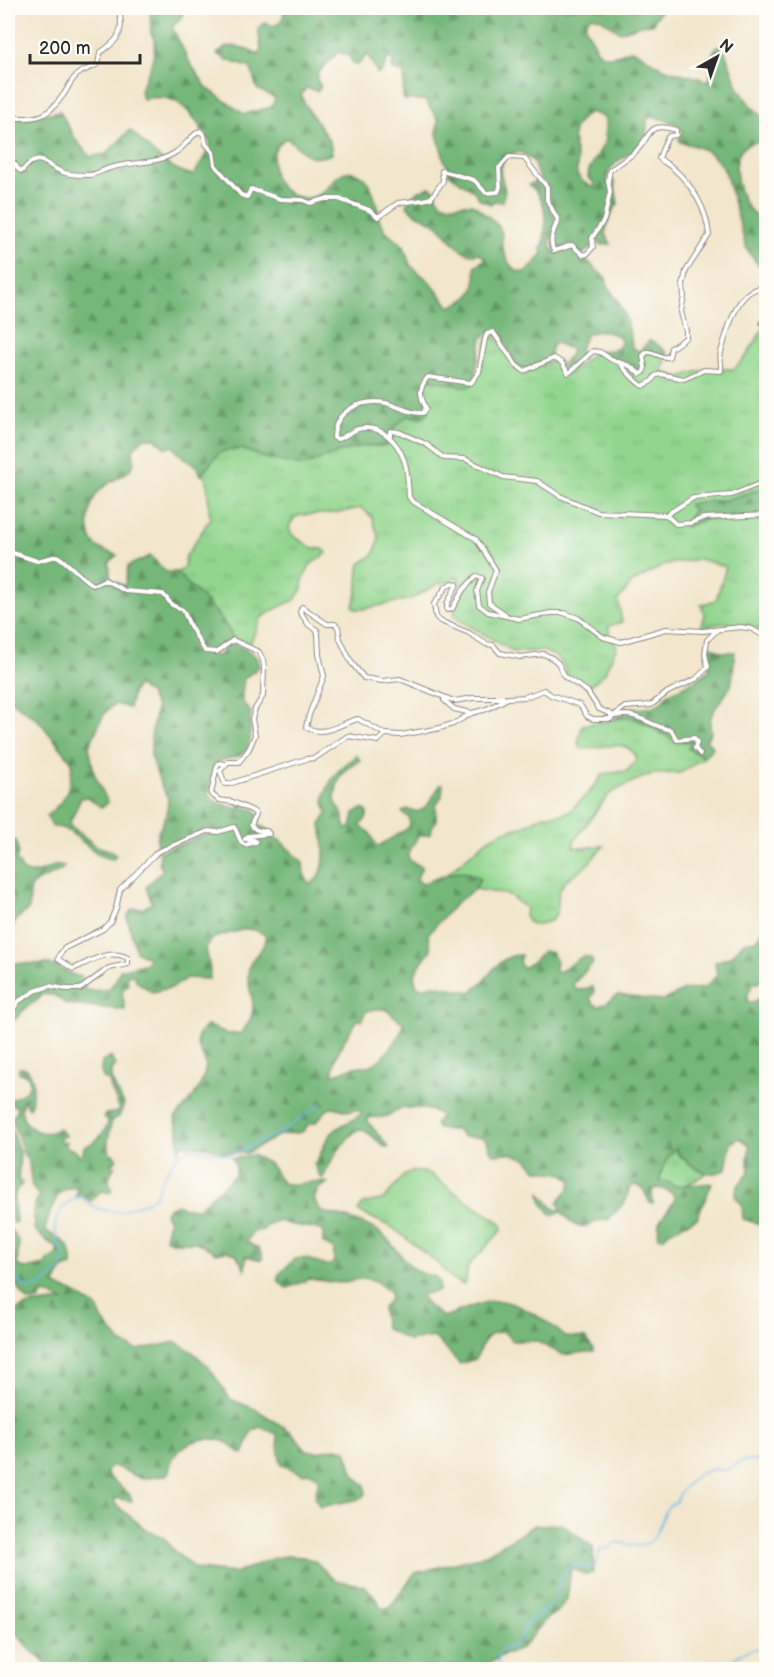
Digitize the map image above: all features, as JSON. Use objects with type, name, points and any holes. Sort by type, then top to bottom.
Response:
[{"type":"street","points":[[8,117],[34,119],[48,113],[57,104],[72,80],[98,64],[100,53],[117,39],[120,32],[121,8]]},
{"type":"street","points":[[8,155],[22,171],[30,162],[36,160],[49,164],[64,173],[91,176],[108,168],[133,162],[162,159],[178,152],[193,134],[200,131],[213,152],[215,165],[241,195],[247,197],[251,189],[280,199],[303,200],[310,203],[325,199],[339,199],[369,210],[378,217],[399,202],[431,198],[443,181],[442,171],[474,180],[486,193],[498,192],[499,168],[509,157],[515,156],[524,158],[547,187],[547,200],[558,220],[551,241],[552,249],[554,251],[572,245],[584,255],[593,247],[592,238],[604,220],[610,192],[608,176],[610,170],[634,154],[652,129],[658,126],[676,130],[676,135],[669,136],[659,158],[672,167],[694,191],[710,235],[690,264],[684,278],[681,312],[686,332],[683,340],[671,348],[669,357],[660,357],[651,351],[647,352],[643,356],[645,368],[640,374],[630,366],[593,351],[568,373],[562,363],[554,358],[524,371],[516,365],[492,332],[487,334],[478,372],[471,383],[428,377],[420,389],[426,408],[423,412],[417,413],[389,404],[356,405],[342,413],[334,431],[334,438],[338,439],[358,429],[383,431],[405,462],[412,501],[470,535],[482,547],[496,570],[488,592],[489,603],[505,614]]},
{"type":"street","points":[[619,361],[623,368],[635,377],[638,384],[643,386],[660,374],[684,379],[704,370],[721,371],[720,353],[741,300],[750,291],[766,288]]},
{"type":"street","points":[[762,323],[766,317]]},
{"type":"street","points":[[390,439],[390,431],[399,432],[426,444],[444,458],[465,459],[503,477],[537,481],[560,496],[598,512],[666,515],[693,498],[732,495],[766,481]]},
{"type":"street","points":[[666,515],[676,524],[691,523],[703,518],[766,515]]},
{"type":"street","points":[[8,555],[13,553],[37,561],[57,556],[70,564],[87,582],[93,585],[105,580],[125,591],[163,594],[172,605],[183,610],[205,651],[217,652],[233,640],[259,652],[263,660],[264,683],[262,696],[252,719],[255,735],[249,749],[239,762],[219,763],[211,794],[219,800],[233,802],[253,811],[256,814],[253,828],[267,831],[269,834],[248,836],[246,839],[256,842],[245,845],[234,827],[230,827],[218,832],[208,831],[158,852],[120,890],[110,922],[65,948],[58,959],[73,969],[112,953],[128,958],[129,964],[109,968],[80,989],[50,986],[35,991],[19,1001],[8,1016]]},
{"type":"street","points":[[612,717],[611,714],[599,710],[584,688],[565,677],[558,663],[552,658],[544,654],[520,657],[500,653],[493,645],[486,644],[469,633],[440,621],[433,607],[446,587],[455,583],[456,587],[447,604],[447,610],[452,609],[463,590],[478,575],[482,579],[477,591],[479,605],[488,612],[519,619],[564,613],[578,618],[603,637],[621,642],[666,629],[695,631],[741,627],[752,629],[766,637]]},
{"type":"street","points":[[508,698],[487,709],[472,713],[453,724],[400,735],[385,734],[358,719],[326,731],[310,730],[306,727],[309,715],[324,676],[319,656],[317,630],[309,625],[300,612],[302,607],[327,624],[334,624],[338,627],[344,648],[364,678],[382,681],[400,679],[454,701],[525,697],[544,690],[551,695],[580,705],[587,716],[593,719],[605,720],[632,714],[659,728],[671,730],[677,740],[694,738],[700,754]]},
{"type":"street","points":[[612,717],[626,707],[651,705],[668,692],[693,681],[704,673],[708,667],[705,654],[707,640],[718,629]]},
{"type":"street","points":[[441,697],[454,710],[472,713]]},
{"type":"street","points":[[225,764],[220,771],[222,780],[225,784],[229,784],[315,758],[348,736],[378,741],[385,734]]},
{"type":"green space","points":[[150,8],[184,8],[181,19],[172,27],[190,63],[207,88],[244,114],[272,107],[275,98],[257,89],[251,68],[217,54],[226,47],[232,46],[258,55],[261,50],[258,28],[265,23],[274,26],[279,23],[285,8],[662,8],[652,24],[640,25],[620,32],[600,18],[591,16],[586,22],[586,29],[596,49],[605,56],[614,56],[630,50],[635,51],[665,69],[706,81],[710,79],[715,49],[722,44],[739,89],[750,105],[766,119],[766,142],[752,143],[744,147],[739,154],[736,171],[737,181],[746,205],[766,225],[766,274],[746,247],[725,171],[721,164],[706,151],[680,142],[679,138],[683,132],[677,125],[656,118],[647,118],[643,141],[617,162],[608,174],[607,183],[614,181],[618,204],[611,214],[605,234],[611,244],[603,245],[595,241],[593,246],[583,254],[572,244],[554,249],[553,237],[560,221],[550,203],[548,187],[538,176],[533,161],[520,152],[504,159],[500,171],[505,190],[502,202],[493,201],[491,204],[480,200],[475,192],[448,173],[449,167],[445,163],[437,134],[438,119],[425,100],[404,100],[404,74],[392,69],[393,60],[389,57],[383,71],[378,74],[367,54],[360,63],[354,65],[348,55],[338,52],[318,73],[317,79],[321,87],[317,91],[306,88],[301,95],[324,132],[332,154],[312,157],[288,139],[284,139],[275,149],[273,170],[275,178],[284,190],[298,197],[315,197],[341,174],[353,172],[365,178],[372,189],[378,217],[386,231],[404,246],[410,265],[430,282],[450,307],[464,300],[472,292],[475,282],[475,266],[486,259],[479,253],[467,253],[462,250],[443,230],[414,212],[407,205],[410,198],[430,187],[436,191],[438,199],[446,205],[474,205],[499,226],[507,259],[513,268],[522,272],[527,271],[543,253],[540,248],[543,246],[545,214],[540,197],[529,185],[537,180],[545,188],[545,197],[556,221],[551,238],[551,246],[555,253],[562,248],[574,248],[606,278],[627,321],[632,348],[640,351],[649,341],[654,342],[667,353],[664,355],[647,350],[642,358],[644,368],[640,371],[600,351],[617,349],[621,344],[620,337],[599,331],[587,334],[579,349],[583,356],[568,372],[564,363],[572,350],[556,343],[551,347],[550,358],[528,369],[518,367],[507,347],[492,330],[482,338],[475,375],[477,377],[472,385],[467,387],[428,379],[423,387],[428,413],[423,417],[407,416],[394,428],[390,443],[385,446],[363,446],[303,466],[269,459],[241,449],[224,451],[219,453],[201,475],[197,467],[178,453],[173,446],[166,448],[155,438],[144,438],[133,449],[132,467],[96,494],[90,510],[89,528],[94,543],[101,549],[117,555],[109,563],[111,580],[125,586],[128,566],[150,556],[166,572],[176,572],[215,611],[233,638],[209,651],[198,643],[204,654],[218,656],[232,643],[258,659],[259,667],[244,679],[242,697],[251,712],[248,746],[243,754],[216,763],[212,770],[209,796],[219,803],[241,810],[238,803],[254,809],[258,814],[256,824],[268,829],[272,839],[278,839],[303,862],[304,874],[309,883],[311,884],[317,878],[323,864],[324,847],[321,823],[327,814],[325,793],[331,780],[356,755],[360,760],[341,776],[335,801],[342,813],[346,829],[351,828],[354,813],[362,809],[367,811],[367,817],[360,826],[370,833],[377,847],[410,825],[409,818],[402,812],[407,809],[419,811],[424,809],[443,784],[442,796],[436,805],[436,820],[431,834],[418,836],[408,854],[409,860],[422,867],[417,878],[423,884],[459,872],[480,879],[475,889],[457,902],[428,934],[431,949],[416,971],[417,986],[422,988],[434,985],[471,992],[505,959],[521,955],[519,963],[523,968],[533,962],[543,951],[552,953],[556,960],[555,969],[559,972],[583,956],[591,958],[593,963],[573,984],[575,989],[580,990],[593,987],[594,993],[590,998],[596,1005],[603,1005],[618,995],[663,1001],[684,990],[705,988],[717,975],[715,962],[732,956],[744,942],[756,940],[766,923],[766,980],[753,984],[747,1001],[752,1003],[762,997],[766,998],[766,1224],[743,1219],[742,1204],[735,1196],[737,1187],[749,1172],[750,1148],[745,1141],[739,1138],[731,1143],[726,1169],[719,1172],[706,1172],[693,1166],[677,1152],[677,1148],[671,1154],[663,1168],[660,1182],[667,1182],[674,1186],[712,1183],[697,1218],[669,1232],[663,1238],[658,1237],[659,1222],[675,1200],[667,1190],[653,1189],[653,1203],[650,1203],[642,1187],[634,1185],[629,1189],[626,1201],[608,1220],[588,1226],[575,1225],[561,1212],[552,1215],[542,1203],[540,1193],[554,1209],[560,1210],[558,1203],[571,1184],[571,1180],[564,1174],[537,1170],[527,1159],[509,1153],[494,1154],[482,1137],[463,1137],[456,1130],[438,1129],[435,1124],[441,1116],[426,1109],[406,1108],[385,1117],[368,1118],[368,1122],[388,1148],[364,1130],[359,1129],[338,1151],[323,1178],[320,1177],[314,1164],[326,1141],[335,1130],[360,1115],[359,1110],[348,1111],[333,1107],[315,1123],[309,1124],[302,1132],[279,1135],[247,1153],[223,1152],[206,1147],[182,1145],[179,1151],[175,1118],[197,1090],[205,1071],[204,1058],[197,1044],[200,1032],[207,1025],[227,1034],[241,1033],[252,1014],[253,1005],[248,973],[250,964],[266,940],[266,936],[253,930],[240,930],[213,938],[206,948],[210,970],[209,979],[186,978],[174,987],[152,992],[130,974],[127,976],[128,984],[122,991],[125,1010],[66,1004],[54,995],[42,994],[8,1026],[8,963],[50,964],[82,977],[85,990],[98,991],[108,989],[115,982],[120,970],[147,963],[148,958],[136,951],[127,917],[132,909],[144,908],[152,903],[146,887],[163,870],[159,864],[160,852],[202,836],[216,828],[205,829],[196,835],[163,846],[155,852],[158,833],[167,813],[168,798],[151,756],[151,737],[156,708],[149,694],[138,685],[133,691],[129,708],[116,704],[106,712],[89,746],[94,773],[108,803],[101,807],[87,797],[81,798],[70,822],[70,825],[96,846],[112,851],[116,855],[113,859],[104,857],[75,835],[53,827],[46,816],[63,799],[70,778],[72,762],[39,721],[8,698],[8,114],[27,117],[60,111],[75,139],[90,157],[106,154],[130,130],[166,163],[194,175],[211,145],[205,133],[201,131],[201,126],[176,102],[162,98],[143,99],[140,90],[154,53],[155,41],[151,33]],"holes":[[[590,112],[604,117],[606,140],[589,170],[588,177],[595,184],[593,188],[577,175],[573,139],[578,122]],[[385,1009],[403,1023],[400,1035],[374,1064],[333,1074],[338,1052],[358,1019],[362,1021],[365,1012]]]},
{"type":"green space","points":[[766,324],[766,487],[726,500],[692,503],[689,505],[694,508],[685,527],[708,519],[766,518],[766,634],[752,626],[723,623],[701,628],[705,615],[701,605],[716,600],[726,567],[699,559],[664,565],[633,582],[618,600],[622,622],[609,626],[609,634],[617,646],[604,674],[588,687],[566,675],[564,666],[555,656],[543,651],[514,652],[459,620],[454,615],[461,586],[457,576],[449,583],[440,583],[411,599],[355,609],[353,605],[358,590],[360,564],[374,554],[379,539],[372,517],[361,508],[337,513],[301,515],[294,518],[289,527],[292,535],[312,548],[323,549],[327,553],[310,565],[303,580],[302,589],[295,600],[261,618],[250,644],[233,638],[220,617],[176,572],[184,567],[186,556],[210,519],[207,482],[201,475],[219,453],[241,449],[269,459],[340,452],[363,446],[385,446],[390,443],[394,428],[407,416],[417,417],[428,413],[423,387],[428,379],[466,387],[481,370],[487,339],[491,335],[523,372],[557,360],[562,364],[565,373],[569,374],[593,353],[600,352],[614,359],[627,361],[642,358],[647,350],[664,355],[667,353],[663,372],[680,377],[705,369],[734,369],[747,355]]},
{"type":"green space","points":[[766,487],[766,518],[708,519],[684,527],[694,509],[690,508],[689,504],[726,500]]},
{"type":"green space","points":[[708,644],[721,652],[735,652],[731,685],[711,718],[711,732],[706,740],[713,747],[704,757],[688,749],[691,741],[674,740],[637,719],[625,717],[614,719],[626,708],[647,708],[659,704],[668,694],[704,674],[709,670]]},
{"type":"green space","points":[[631,717],[655,728],[662,734],[691,741],[688,749],[704,757],[680,773],[652,774],[609,794],[574,841],[574,847],[578,848],[604,846],[586,866],[565,881],[559,892],[556,914],[551,921],[535,925],[529,923],[525,916],[526,908],[509,895],[475,889],[480,879],[472,874],[460,872],[446,875],[488,839],[505,831],[522,827],[544,815],[570,811],[603,774],[627,771],[634,763],[636,756],[631,750],[618,745],[582,749],[578,744],[582,725]]},
{"type":"green space","points":[[8,836],[16,841],[18,851],[16,861],[27,872],[65,866],[33,884],[30,890],[29,909],[17,919],[8,934],[8,914],[13,895],[8,896]]},
{"type":"green space","points":[[111,1057],[116,1065],[111,1068],[111,1079],[124,1104],[119,1117],[112,1120],[108,1140],[110,1155],[113,1154],[117,1159],[112,1164],[115,1166],[109,1178],[112,1189],[110,1193],[101,1191],[91,1201],[81,1195],[76,1196],[78,1187],[65,1189],[57,1197],[45,1231],[66,1244],[71,1253],[72,1266],[63,1269],[55,1283],[57,1287],[73,1292],[97,1308],[103,1321],[123,1344],[137,1350],[176,1342],[193,1352],[208,1366],[230,1399],[257,1410],[290,1431],[306,1450],[317,1452],[335,1448],[346,1450],[354,1475],[365,1485],[366,1494],[360,1499],[320,1507],[315,1498],[319,1479],[309,1472],[303,1474],[282,1465],[277,1434],[260,1427],[252,1431],[243,1454],[228,1443],[218,1440],[199,1440],[190,1443],[176,1455],[169,1473],[162,1476],[138,1477],[118,1467],[110,1466],[107,1475],[130,1495],[132,1501],[115,1498],[115,1504],[148,1531],[163,1537],[174,1551],[196,1569],[235,1573],[274,1558],[303,1557],[315,1561],[334,1580],[365,1586],[382,1609],[390,1607],[415,1573],[483,1556],[535,1525],[562,1524],[593,1547],[593,1573],[586,1575],[571,1568],[567,1599],[558,1611],[547,1618],[521,1649],[501,1656],[480,1670],[48,1670],[43,1660],[8,1628],[8,1314],[29,1305],[63,1301],[45,1293],[40,1296],[40,1300],[28,1301],[15,1284],[8,1280],[8,1226],[19,1242],[17,1265],[26,1269],[45,1265],[57,1254],[57,1248],[34,1229],[33,1210],[39,1196],[32,1187],[29,1162],[24,1155],[12,1118],[17,1111],[16,1106],[12,1104],[8,1107],[8,1101],[28,1088],[30,1084],[28,1076],[19,1073],[19,1068],[26,1068],[32,1077],[33,1085],[29,1108],[25,1104],[26,1098],[22,1104],[23,1118],[34,1129],[41,1132],[49,1132],[58,1128],[66,1136],[60,1138],[61,1143],[67,1142],[66,1147],[77,1151],[79,1156],[83,1153],[84,1146],[96,1140],[105,1130],[108,1121],[104,1117],[105,1114],[118,1111],[109,1081],[104,1079],[101,1072],[102,1062]]},
{"type":"green space","points":[[8,1125],[10,1125],[20,1154],[18,1179],[22,1184],[16,1190],[14,1200],[16,1222],[13,1223],[8,1207]]},
{"type":"green space","points":[[678,1147],[677,1153],[688,1163],[706,1173],[683,1185],[674,1186],[660,1182],[665,1162]]},
{"type":"green space","points":[[253,1155],[270,1164],[282,1183],[328,1183],[318,1189],[314,1200],[322,1212],[349,1219],[376,1230],[416,1270],[434,1276],[439,1282],[439,1291],[421,1295],[428,1306],[443,1317],[482,1303],[502,1301],[532,1313],[565,1337],[586,1338],[594,1351],[563,1355],[536,1341],[513,1341],[504,1332],[498,1332],[489,1336],[480,1348],[476,1359],[460,1364],[434,1337],[409,1341],[385,1328],[382,1310],[390,1299],[390,1292],[374,1280],[364,1278],[339,1283],[309,1279],[288,1288],[285,1287],[278,1280],[278,1275],[295,1259],[301,1258],[326,1265],[331,1265],[334,1261],[334,1249],[323,1243],[323,1231],[318,1229],[280,1221],[270,1223],[263,1230],[252,1232],[247,1242],[259,1249],[263,1257],[261,1260],[246,1256],[245,1270],[236,1254],[226,1251],[217,1253],[196,1242],[174,1242],[165,1238],[169,1221],[165,1213],[168,1208],[177,1204],[185,1208],[198,1208],[235,1175],[236,1166],[232,1158]]},
{"type":"green space","points":[[413,1171],[429,1173],[501,1223],[502,1230],[468,1266],[466,1281],[463,1285],[449,1276],[437,1263],[393,1228],[358,1211],[363,1204],[384,1199],[403,1176]]},
{"type":"waterway","points":[[8,1275],[30,1289],[56,1274],[65,1257],[56,1234],[56,1222],[61,1211],[74,1199],[80,1197],[98,1209],[112,1212],[147,1202],[156,1195],[161,1181],[178,1155],[191,1149],[230,1155],[285,1130],[321,1103]]},
{"type":"waterway","points":[[758,1461],[759,1451],[766,1442]]},
{"type":"waterway","points":[[498,1670],[498,1657],[503,1649],[515,1645],[527,1623],[553,1602],[558,1591],[560,1577],[568,1569],[576,1564],[586,1567],[595,1566],[600,1550],[609,1548],[615,1542],[636,1546],[649,1543],[654,1538],[668,1506],[676,1502],[681,1491],[699,1474],[714,1469],[724,1471],[744,1461],[766,1462]]},
{"type":"waterway","points":[[724,1670],[739,1655],[749,1650],[759,1649],[766,1643]]}]
